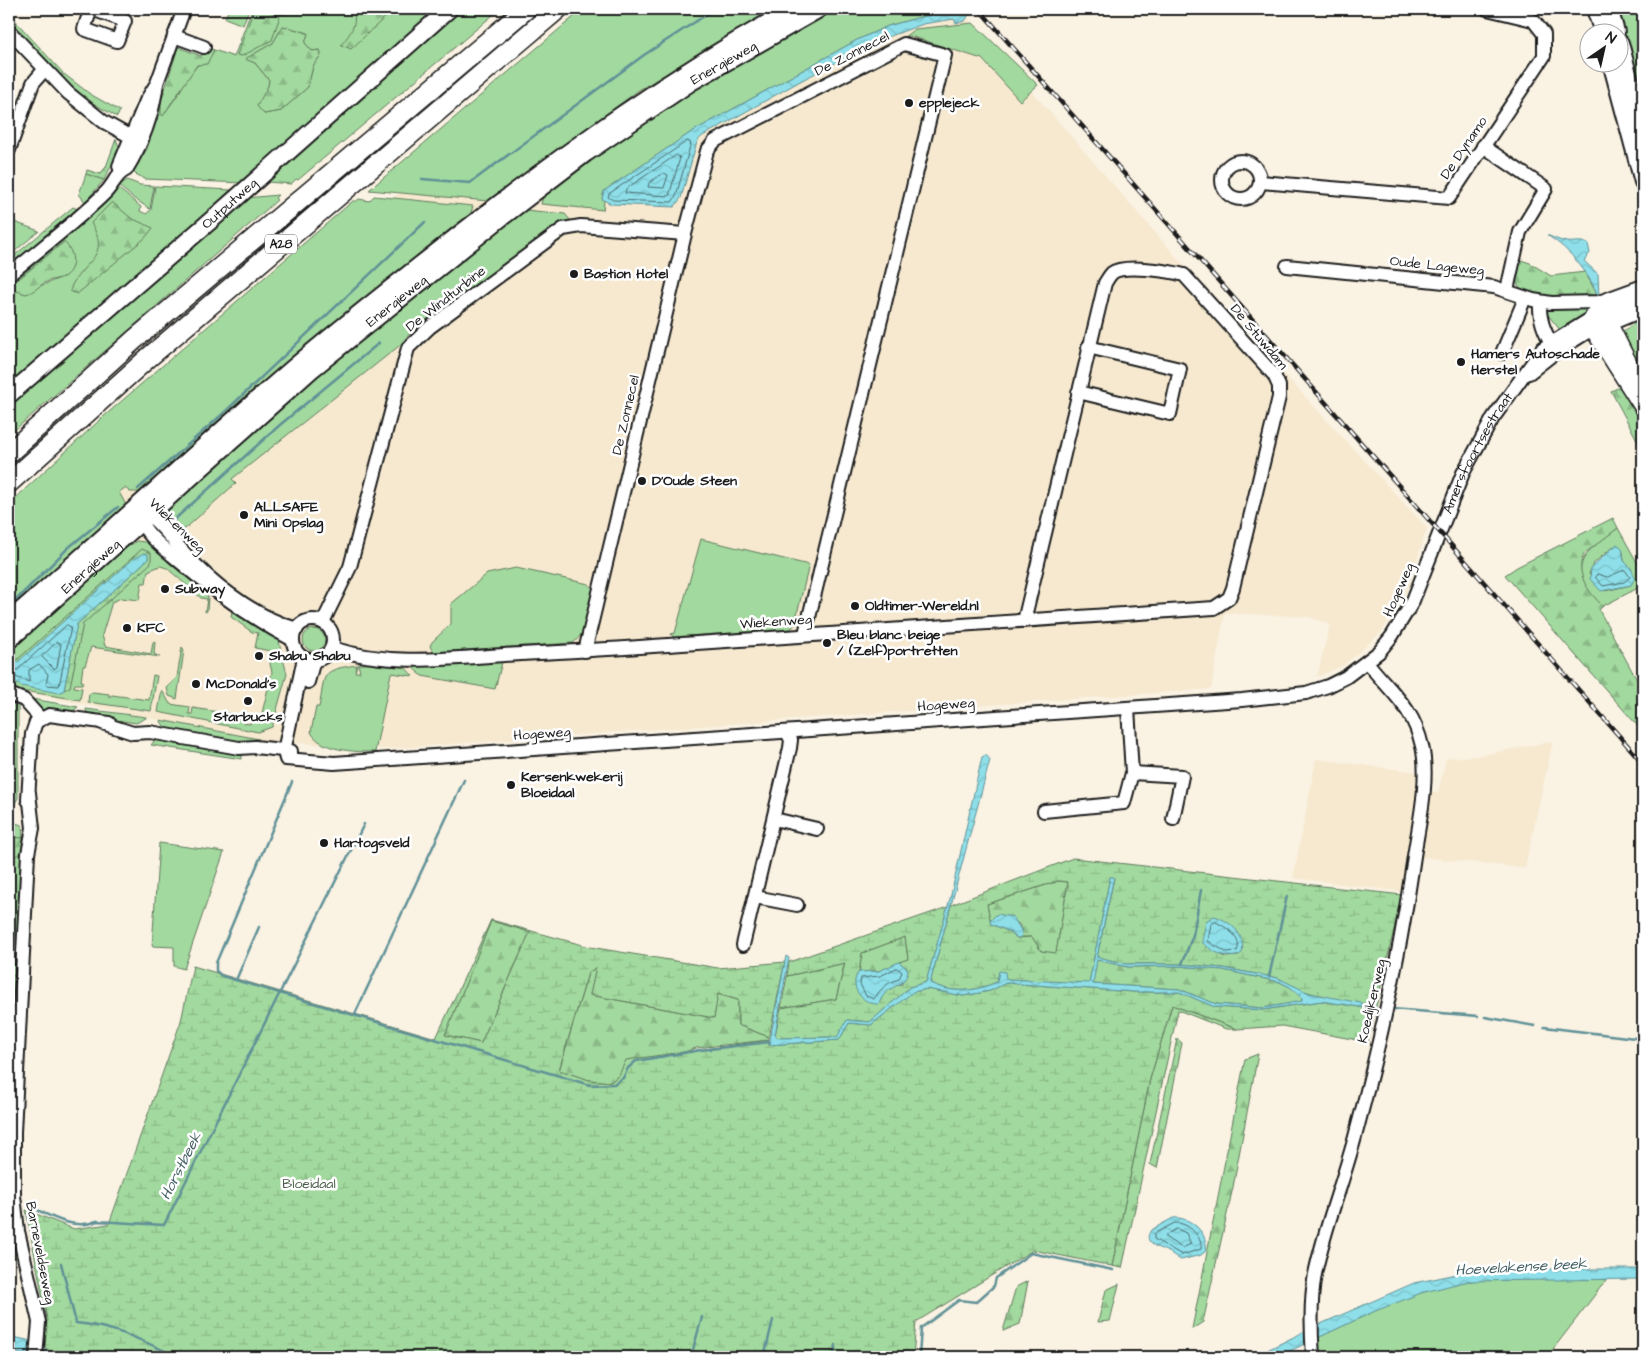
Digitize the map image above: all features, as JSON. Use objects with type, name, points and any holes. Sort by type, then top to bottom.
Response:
[{"type":"highway","name":"A28","points":[[9,453],[134,340],[526,9]]},
{"type":"highway","name":"A28","points":[[9,484],[148,358],[558,9]]},
{"type":"highway","points":[[1598,322],[1643,395]]},
{"type":"highway","points":[[1598,322],[1643,405]]},
{"type":"main road","name":"Outputweg","points":[[9,395],[236,199],[449,9]]},
{"type":"main road","name":"Energieweg","points":[[9,640],[142,515],[295,366],[384,293],[513,192],[607,123],[684,71],[793,9]]},
{"type":"main road","name":"Energieweg","points":[[9,621],[142,515],[333,351],[586,153],[691,82],[819,9]]},
{"type":"main road","points":[[1595,9],[1600,22]]},
{"type":"main road","points":[[1608,9],[1613,22]]},
{"type":"main road","points":[[1614,72],[1643,182]]},
{"type":"main road","points":[[1628,72],[1643,132]]},
{"type":"main road","name":"Amersfoortsestraat","points":[[1598,322],[1642,291]]},
{"type":"main road","name":"Amersfoortsestraat","points":[[1598,322],[1643,308]]},
{"type":"street","points":[[9,275],[88,209],[108,190],[121,172],[126,170],[136,135],[154,104],[157,83],[184,9]]},
{"type":"street","name":"De Dynamo","points":[[1261,182],[1448,198],[1544,56],[1544,34],[1533,20],[1487,9]]},
{"type":"street","points":[[9,31],[44,70],[68,93],[92,111],[108,116],[136,135]]},
{"type":"street","points":[[174,36],[204,47]]},
{"type":"street","name":"De Zonnecel","points":[[585,650],[685,234],[707,151],[715,141],[904,44],[945,55],[805,634]]},
{"type":"street","points":[[9,150],[33,83],[44,70]]},
{"type":"street","points":[[1483,146],[1546,189],[1520,232],[1507,290]]},
{"type":"street","name":"De Windturbine","points":[[323,622],[350,567],[408,348],[430,327],[570,227],[685,234]]},
{"type":"street","name":"Oude Lageweg","points":[[1287,266],[1494,287],[1540,302]]},
{"type":"street","name":"De Stuwdam","points":[[1024,622],[1088,347],[1105,283],[1113,272],[1125,269],[1174,272],[1184,276],[1193,283],[1274,375],[1279,386],[1279,398],[1233,588],[1229,598],[1223,605]]},
{"type":"street","name":"Amersfoortsestraat","points":[[1540,302],[1591,303],[1642,291]]},
{"type":"street","points":[[1502,353],[1525,298]]},
{"type":"street","points":[[1540,302],[1539,313],[1554,346]]},
{"type":"street","name":"Amersfoortsestraat","points":[[1440,531],[1469,459],[1493,418],[1521,379],[1554,346],[1598,322]]},
{"type":"street","points":[[1078,392],[1170,414],[1172,406],[1180,369],[1088,347]]},
{"type":"street","name":"Wiekenweg","points":[[142,515],[162,547],[212,590],[265,626],[295,634]]},
{"type":"street","name":"Hogeweg","points":[[40,718],[55,716],[139,726],[150,732],[239,748],[255,747],[334,763],[1260,699],[1306,693],[1346,677],[1367,662],[1392,636],[1403,619],[1440,531]]},
{"type":"street","name":"Wiekenweg","points":[[332,648],[376,658],[424,659],[585,650],[805,634],[1024,622],[1214,608],[1223,605]]},
{"type":"street","points":[[309,621],[323,622],[333,636],[332,648],[326,655],[309,659],[298,652],[295,634],[309,621]]},
{"type":"street","points":[[287,754],[309,659]]},
{"type":"street","name":"Koedijkerweg","points":[[1312,1351],[1310,1326],[1315,1275],[1354,1140],[1390,994],[1408,900],[1424,787],[1422,748],[1416,728],[1397,694],[1367,662]]},
{"type":"street","points":[[9,694],[24,700],[40,718]]},
{"type":"street","points":[[1044,811],[1124,803],[1132,773],[1128,708]]},
{"type":"street","name":"Barneveldseweg","points":[[36,1357],[39,1322],[18,1231],[14,1196],[14,1132],[28,854],[25,828],[29,793],[32,729],[40,718]]},
{"type":"street","points":[[743,945],[791,744],[787,732]]},
{"type":"street","points":[[1132,773],[1182,776],[1173,819]]},
{"type":"street","points":[[774,820],[817,829]]},
{"type":"street","points":[[755,896],[797,905]]},
{"type":"shaded area","points":[[620,9],[960,9],[1194,277],[1427,528],[1408,588],[1381,633],[1344,665],[1317,677],[1330,624],[1309,617],[1225,613],[1211,689],[385,749],[254,740],[9,689],[9,532],[388,202]]},
{"type":"shaded area","points":[[1553,741],[1525,868],[1409,856],[1405,892],[1293,878],[1316,759],[1417,772],[1417,791],[1438,793],[1446,758],[1477,756]]},
{"type":"green space","points":[[229,9],[249,9],[243,25],[225,18]]},
{"type":"green space","points":[[252,9],[267,9],[285,15],[287,9],[442,9],[244,183],[145,179],[132,172],[147,149],[161,102],[161,114],[172,104],[192,72],[214,50],[234,57]],"holes":[[[283,26],[308,33],[305,43],[312,51],[320,50],[321,55],[313,66],[308,87],[281,111],[264,114],[269,80],[255,63],[246,59],[273,43]]]},
{"type":"green space","points":[[254,9],[262,9],[280,16],[272,40],[242,56],[237,55]]},
{"type":"green space","points":[[352,9],[394,9],[351,49],[341,45],[354,24]]},
{"type":"green space","points":[[456,9],[500,9],[298,180],[296,179],[291,184],[267,182],[272,177],[272,173],[299,154],[337,114]]},
{"type":"green space","points":[[583,9],[778,9],[639,90],[488,201],[369,190]]},
{"type":"green space","points":[[834,9],[950,9],[888,26],[857,40],[690,133],[604,191],[602,199],[604,201],[603,210],[541,204],[543,196],[570,173],[694,88],[801,25]]},
{"type":"green space","points":[[1620,9],[1643,9],[1643,100],[1630,58],[1630,22],[1619,22],[1617,15]]},
{"type":"green space","points":[[9,14],[63,73],[58,78],[9,24]]},
{"type":"green space","points":[[973,23],[1038,85],[1020,101],[982,59],[910,36],[904,37],[915,29]]},
{"type":"green space","points":[[283,26],[308,33],[305,43],[312,51],[320,50],[321,55],[313,66],[308,87],[281,111],[264,114],[257,106],[268,86],[269,80],[255,63],[245,59],[273,43]]},
{"type":"green space","points":[[178,47],[201,56],[205,47],[214,50],[207,64],[197,65],[163,116],[161,114],[161,102]]},
{"type":"green space","points":[[64,74],[90,94],[120,111],[117,117],[89,101],[59,78]]},
{"type":"green space","points":[[116,139],[120,149],[104,180],[86,174],[87,170],[100,174],[106,167]]},
{"type":"green space","points":[[86,174],[104,180],[85,202],[79,194]]},
{"type":"green space","points":[[127,180],[140,185],[154,186],[150,209],[119,186]]},
{"type":"green space","points":[[155,186],[231,190],[221,199],[227,199],[210,215],[167,247],[145,273],[9,389],[9,280],[118,188],[141,207],[140,211],[146,214],[151,210]],"holes":[[[64,242],[65,276],[40,286],[10,286]]]},
{"type":"green space","points":[[278,195],[275,198],[277,200],[266,210],[9,435],[9,401],[246,198]]},
{"type":"green space","points":[[374,196],[473,206],[470,216],[181,460],[175,461],[139,492],[130,492],[125,488],[119,492],[126,505],[123,511],[9,613],[9,504],[102,418],[354,200],[355,202],[359,199],[369,201]]},
{"type":"green space","points":[[112,202],[131,218],[153,228],[145,238],[77,294],[70,291],[72,285],[94,257],[97,250],[96,234],[91,223]]},
{"type":"green space","points":[[73,207],[80,210],[9,268],[9,260]]},
{"type":"green space","points":[[525,210],[565,214],[570,220],[413,330],[399,346],[232,479],[236,483],[177,536],[166,520],[166,509],[334,357]]},
{"type":"green space","points":[[9,220],[39,231],[9,256]]},
{"type":"green space","points":[[64,242],[70,250],[73,259],[73,264],[65,276],[46,282],[26,294],[13,290],[10,286]]},
{"type":"green space","points":[[1518,259],[1530,263],[1551,276],[1585,272],[1599,298],[1538,297],[1520,288],[1512,275]]},
{"type":"green space","points":[[1548,307],[1590,308],[1594,313],[1560,330],[1544,310]]},
{"type":"green space","points":[[1637,322],[1643,324],[1643,387],[1618,334]]},
{"type":"green space","points":[[1622,386],[1643,424],[1643,451],[1611,391]]},
{"type":"green space","points":[[1613,518],[1618,528],[1585,553],[1581,567],[1582,575],[1588,589],[1603,606],[1599,610],[1643,691],[1643,732],[1505,575]]},
{"type":"green space","points":[[1618,528],[1643,573],[1643,582],[1638,588],[1603,606],[1590,593],[1583,582],[1580,572],[1587,554]],"holes":[[[1614,546],[1623,552],[1624,561],[1631,568],[1631,585],[1605,591],[1589,574],[1593,564]]]},
{"type":"green space","points":[[701,539],[809,565],[797,614],[801,616],[791,629],[673,637],[671,634],[675,633]]},
{"type":"green space","points":[[137,541],[152,543],[191,577],[208,597],[207,611],[205,612],[207,599],[201,598],[167,568],[160,566],[148,571],[146,583],[142,583],[139,600],[121,598],[112,602],[102,635],[105,646],[151,654],[153,642],[155,641],[154,654],[160,657],[91,647],[85,666],[83,666],[82,684],[75,684],[74,687],[82,688],[80,700],[30,692],[9,692],[9,648],[40,624],[127,547]]},
{"type":"green space","points":[[142,549],[151,553],[151,563],[83,624],[70,687],[64,690],[77,624],[148,559],[147,555],[9,671],[9,667]]},
{"type":"green space","points":[[516,568],[589,584],[594,590],[585,626],[578,639],[573,643],[433,652],[430,646],[432,642],[451,624],[451,604],[487,574]]},
{"type":"green space","points":[[232,610],[279,639],[281,653],[255,648],[258,633],[252,632],[231,617]]},
{"type":"green space","points":[[314,629],[322,632],[325,640],[322,648],[314,651],[306,648],[303,640],[306,632]]},
{"type":"green space","points":[[182,647],[184,650],[177,699],[169,696],[167,688],[177,677]]},
{"type":"green space","points":[[272,654],[282,655],[287,674],[272,727],[258,732],[158,712],[162,690],[170,704],[190,707],[189,714],[192,714],[193,708],[244,716],[243,723],[250,724],[251,720],[260,721],[272,672],[270,664]]},
{"type":"green space","points":[[502,662],[495,689],[422,676],[411,666]]},
{"type":"green space","points":[[358,664],[402,664],[413,676],[391,673],[375,752],[349,751],[330,747],[322,743],[311,732],[316,707],[319,707],[326,676],[335,669],[357,665],[355,672],[360,672]]},
{"type":"green space","points":[[153,675],[157,676],[151,711],[88,702],[89,694],[93,692],[109,694],[109,697],[112,695],[149,700]]},
{"type":"green space","points":[[9,698],[18,702],[18,798],[9,814],[15,763],[9,734]]},
{"type":"green space","points":[[26,699],[78,707],[70,713],[41,711]]},
{"type":"green space","points":[[86,709],[146,718],[136,723],[91,716],[87,714]]},
{"type":"green space","points":[[160,720],[259,739],[260,745],[170,729],[164,726]]},
{"type":"green space","points":[[156,739],[242,755],[242,759],[151,745]]},
{"type":"green space","points":[[9,814],[12,822],[22,825],[23,838],[9,837]]},
{"type":"green space","points":[[9,837],[23,838],[24,849],[9,862]]},
{"type":"green space","points":[[159,843],[224,852],[184,969],[174,966],[174,947],[152,946]]},
{"type":"green space","points":[[24,849],[18,976],[9,975],[9,862]]},
{"type":"green space","name":"Bloeidaal","points":[[1073,858],[1402,895],[1368,1042],[1282,1026],[1237,1029],[1172,1005],[1150,1079],[1112,1266],[1033,1250],[916,1322],[913,1357],[63,1357],[45,1348],[47,1320],[26,1210],[74,1229],[109,1224],[181,1021],[193,966],[436,1038],[491,920],[590,947],[718,968],[785,962],[769,1037],[738,1025],[738,1000],[718,994],[714,1018],[590,995],[596,967],[588,973],[559,1070],[589,1080],[611,1082],[619,1075],[626,1060],[769,1040],[769,1045],[839,1040],[849,1023],[871,1025],[912,992],[927,989],[963,996],[990,991],[1006,983],[1134,992],[1180,992],[1215,1007],[1263,1010],[1321,1001],[1366,1008],[1300,990],[1278,978],[1223,968],[1179,964],[1127,964],[1097,957],[1114,878],[1110,877],[1089,984],[1006,979],[999,972],[997,982],[980,988],[972,990],[947,989],[930,983],[951,905]],"holes":[[[1058,881],[1068,882],[1056,953],[1041,951],[1032,937],[1017,938],[1008,931],[991,924],[987,904]],[[1217,917],[1233,927],[1238,956],[1225,957],[1202,942]],[[491,921],[530,932],[481,1043],[445,1035]]]},
{"type":"green space","points":[[1058,881],[1068,882],[1056,954],[1041,951],[1032,937],[1021,937],[1022,932],[1019,924],[997,915],[990,921],[987,904]]},
{"type":"green space","points":[[948,907],[926,982],[910,987],[870,1022],[847,1020],[838,1037],[778,1038],[775,1035],[781,1008],[836,999],[845,963],[787,976],[789,962]],"holes":[[[905,937],[908,959],[899,962],[908,969],[902,984],[887,990],[878,1004],[856,976],[859,972],[862,953]]]},
{"type":"green space","points":[[491,920],[530,932],[481,1043],[445,1035]]},
{"type":"green space","points":[[905,937],[908,959],[879,971],[859,972],[862,953]]},
{"type":"green space","points":[[1097,960],[1128,967],[1179,966],[1223,970],[1280,982],[1290,987],[1302,998],[1302,1002],[1263,1008],[1216,1004],[1179,989],[1092,984]]},
{"type":"green space","points":[[845,963],[836,999],[781,1008],[787,976]]},
{"type":"green space","points":[[597,967],[590,995],[714,1018],[717,994],[738,1000],[738,1025],[769,1037],[769,1040],[696,1048],[619,1075],[611,1082],[589,1080],[559,1071],[588,973]]},
{"type":"green space","points":[[9,975],[18,976],[13,1065],[9,1063]]},
{"type":"green space","points":[[1172,1005],[1237,1029],[1226,1029],[1178,1010],[1122,1268],[1112,1266],[1150,1079]]},
{"type":"green space","points":[[1177,1039],[1182,1043],[1157,1168],[1150,1164]]},
{"type":"green space","points":[[1258,1054],[1233,1187],[1203,1322],[1192,1329],[1245,1059]]},
{"type":"green space","points":[[1487,1279],[1607,1279],[1547,1357],[1318,1357],[1317,1338],[1392,1303],[1430,1289]]},
{"type":"green space","points":[[1028,1281],[1020,1324],[1003,1331],[1016,1287]]},
{"type":"green space","points":[[1119,1284],[1110,1321],[1098,1322],[1106,1290]]},
{"type":"water","points":[[950,9],[970,13],[965,21],[956,23],[954,19],[923,24],[880,40],[804,79],[701,137],[697,142],[681,198],[674,207],[611,204],[602,199],[604,191],[690,133],[857,40],[888,26]]},
{"type":"water","points":[[1547,235],[1564,242],[1588,244],[1590,253],[1584,261],[1598,274],[1599,298],[1590,279],[1578,262]]},
{"type":"water","points":[[1617,544],[1622,548],[1624,561],[1631,568],[1635,578],[1631,585],[1601,591],[1590,579],[1591,568]]},
{"type":"water","points":[[144,553],[148,554],[148,559],[77,624],[64,690],[59,693],[21,686],[9,680],[10,669],[132,560]]},
{"type":"water","points":[[986,755],[990,760],[930,983],[947,989],[972,990],[997,982],[999,971],[1005,972],[1006,979],[1089,983],[1110,877],[1114,877],[1097,957],[1127,964],[1179,964],[1223,968],[1278,978],[1309,993],[1366,1004],[1366,1008],[1321,1001],[1263,1010],[1215,1007],[1179,992],[1134,992],[1006,983],[990,991],[963,996],[927,989],[913,992],[871,1025],[849,1023],[839,1040],[769,1045],[786,956],[789,958],[775,1035],[778,1038],[837,1037],[847,1020],[870,1022],[910,987],[926,982],[951,895],[982,757]],"holes":[[[1097,960],[1128,967],[1179,966],[1223,970],[1280,982],[1290,987],[1302,998],[1302,1001],[1263,1008],[1216,1004],[1179,989],[1093,984]]]},
{"type":"water","points":[[997,914],[1013,917],[1022,932],[1021,937],[1017,938],[1008,931],[991,924],[990,921]]},
{"type":"water","points":[[1214,916],[1226,921],[1236,930],[1242,940],[1242,953],[1237,956],[1221,955],[1202,942],[1206,921]]},
{"type":"water","points":[[899,962],[908,969],[907,976],[904,981],[882,997],[879,1004],[867,1001],[858,994],[855,983],[859,972],[879,971]]},
{"type":"water","points":[[1173,1218],[1186,1220],[1197,1227],[1204,1238],[1206,1251],[1201,1255],[1181,1260],[1149,1241],[1148,1238],[1151,1230]]},
{"type":"water","points":[[1481,1269],[1643,1269],[1643,1279],[1468,1281],[1421,1293],[1373,1312],[1277,1357],[1253,1357],[1316,1326],[1414,1283]]},
{"type":"water","points":[[9,1336],[31,1341],[57,1357],[29,1357],[9,1350]]},
{"type":"waterway","points":[[422,179],[470,183],[644,55],[715,9]]},
{"type":"waterway","points":[[138,489],[227,410],[425,222]]},
{"type":"waterway","points":[[175,519],[281,424],[379,343]]},
{"type":"waterway","points":[[9,607],[68,548],[118,507]]},
{"type":"waterway","points":[[355,1014],[464,780]]},
{"type":"waterway","points":[[292,782],[216,963],[216,971],[222,976],[590,1085],[614,1084],[623,1078],[628,1068],[636,1061],[701,1050],[770,1042]]},
{"type":"waterway","name":"Horstbeek","points":[[29,1206],[54,1218],[71,1223],[88,1224],[97,1221],[164,1225],[364,824]]},
{"type":"waterway","points":[[1182,964],[1193,935],[1201,890]]},
{"type":"waterway","points":[[1269,977],[1287,896]]},
{"type":"waterway","points":[[236,980],[259,927]]},
{"type":"waterway","points":[[1392,1009],[1478,1016]]},
{"type":"waterway","points":[[1485,1017],[1535,1026]]},
{"type":"waterway","points":[[1544,1027],[1643,1039]]},
{"type":"waterway","points":[[919,1357],[921,1328],[959,1300],[976,1302],[994,1286],[996,1278],[1031,1253],[1113,1270]]},
{"type":"waterway","points":[[61,1263],[76,1323],[116,1331],[178,1357]]},
{"type":"waterway","points":[[691,1357],[702,1317]]},
{"type":"waterway","points":[[764,1357],[773,1320]]},
{"type":"waterway","points":[[833,1357],[836,1345]]},
{"type":"railway","points":[[979,9],[1643,763]]},
{"type":"place","name":"epplejeck","points":[[909,103]]},
{"type":"place","name":"Bastion Hotel","points":[[574,274]]},
{"type":"place","name":"Hamers Autoschade Herstel","points":[[1461,362]]},
{"type":"place","name":"D'Oude Steen","points":[[642,481]]},
{"type":"place","name":"ALLSAFE Mini Opslag","points":[[244,515]]},
{"type":"place","name":"Subway","points":[[165,589]]},
{"type":"place","name":"Oldtimer-Wereld.nl","points":[[855,606]]},
{"type":"place","name":"KFC","points":[[127,628]]},
{"type":"place","name":"Bleu blanc beige / (Zelf)portretten","points":[[827,643]]},
{"type":"place","name":"Shabu Shabu","points":[[259,656]]},
{"type":"place","name":"McDonald's","points":[[196,684]]},
{"type":"place","name":"Starbucks","points":[[248,701]]},
{"type":"place","name":"Kersenkwekerij Bloeidaal","points":[[511,785]]},
{"type":"place","name":"Hartogsveld","points":[[324,843]]},
{"type":"water label","name":"Hoevelakense beek","points":[[1521,1267]]}]
